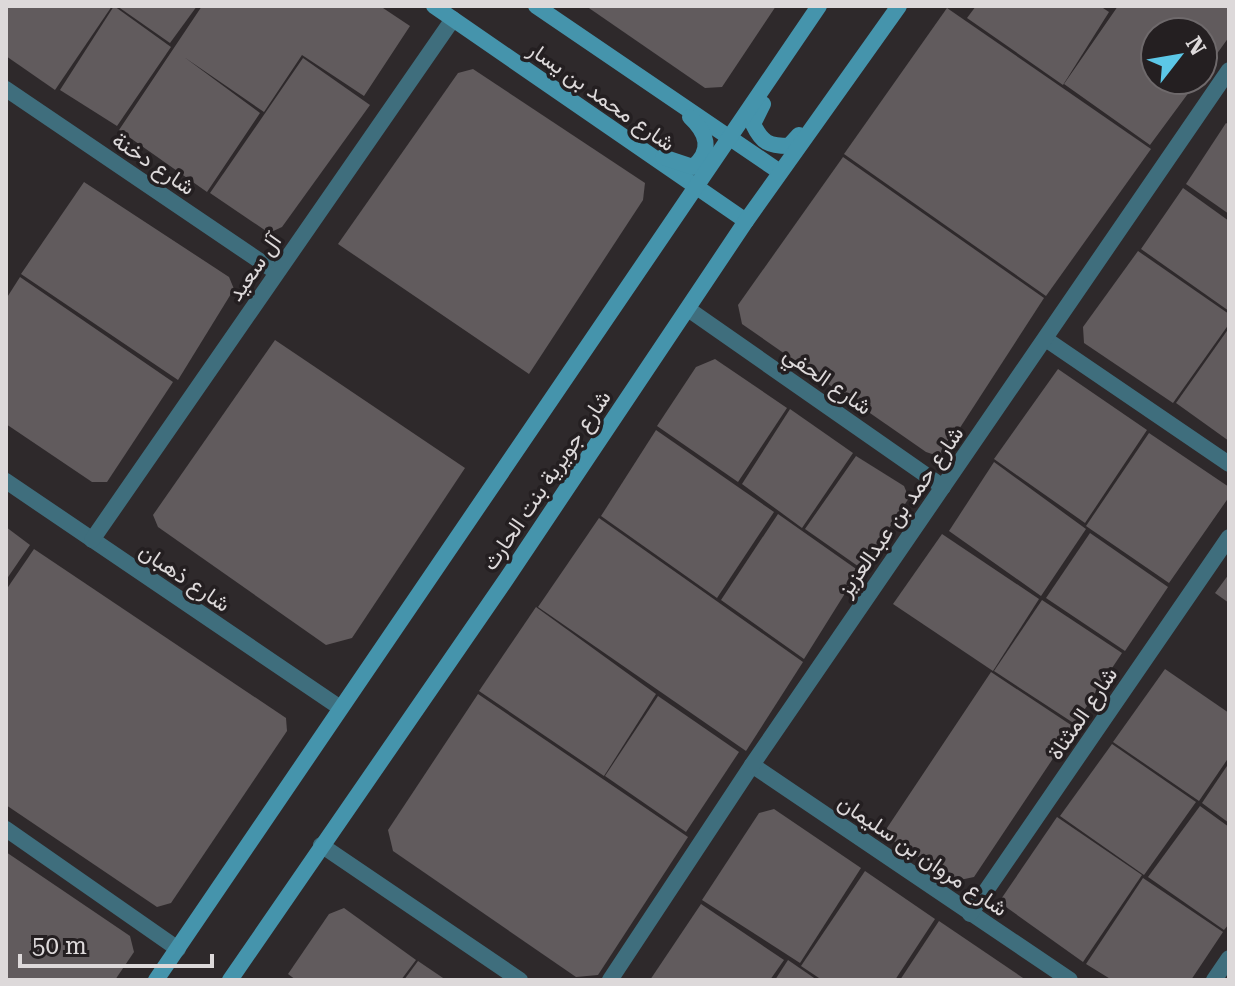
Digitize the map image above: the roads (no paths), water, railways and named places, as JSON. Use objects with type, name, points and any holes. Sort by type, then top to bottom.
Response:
[{"type":"street","name":"شارع محمد بن يسار","points":[[434,6],[746,221]]},
{"type":"street","name":"شارع محمد بن يسار","points":[[536,6],[780,172]]},
{"type":"street","name":"شارع جويرية بنت الحارث","points":[[156,980],[819,6]]},
{"type":"street","name":"شارع جويرية بنت الحارث","points":[[230,980],[507,578],[746,221],[899,6]]},
{"type":"street","name":"آل سعيد","points":[[92,540],[453,19]]},
{"type":"street","points":[[792,46],[753,124],[759,137],[769,146],[789,146],[846,80]]},
{"type":"street","name":"شارع حمد بن عبدالعزيز","points":[[610,980],[752,765],[1047,340],[1229,70]]},
{"type":"street","name":"شارع دخنة","points":[[6,89],[276,272]]},
{"type":"street","points":[[632,143],[675,163],[693,167],[703,159],[707,148],[703,129],[666,93]]},
{"type":"street","name":"شارع الحفي","points":[[688,309],[943,487]]},
{"type":"street","points":[[1047,340],[1229,464]]},
{"type":"street","name":"شارع ذهبان","points":[[6,481],[339,707]]},
{"type":"street","name":"شارع المثناة","points":[[970,914],[1229,537]]},
{"type":"street","name":"شارع مروان بن سليمان","points":[[752,765],[1070,980]]},
{"type":"street","points":[[6,829],[178,949]]},
{"type":"street","points":[[321,845],[520,980]]},
{"type":"street","points":[[1214,980],[1229,958]]}]
